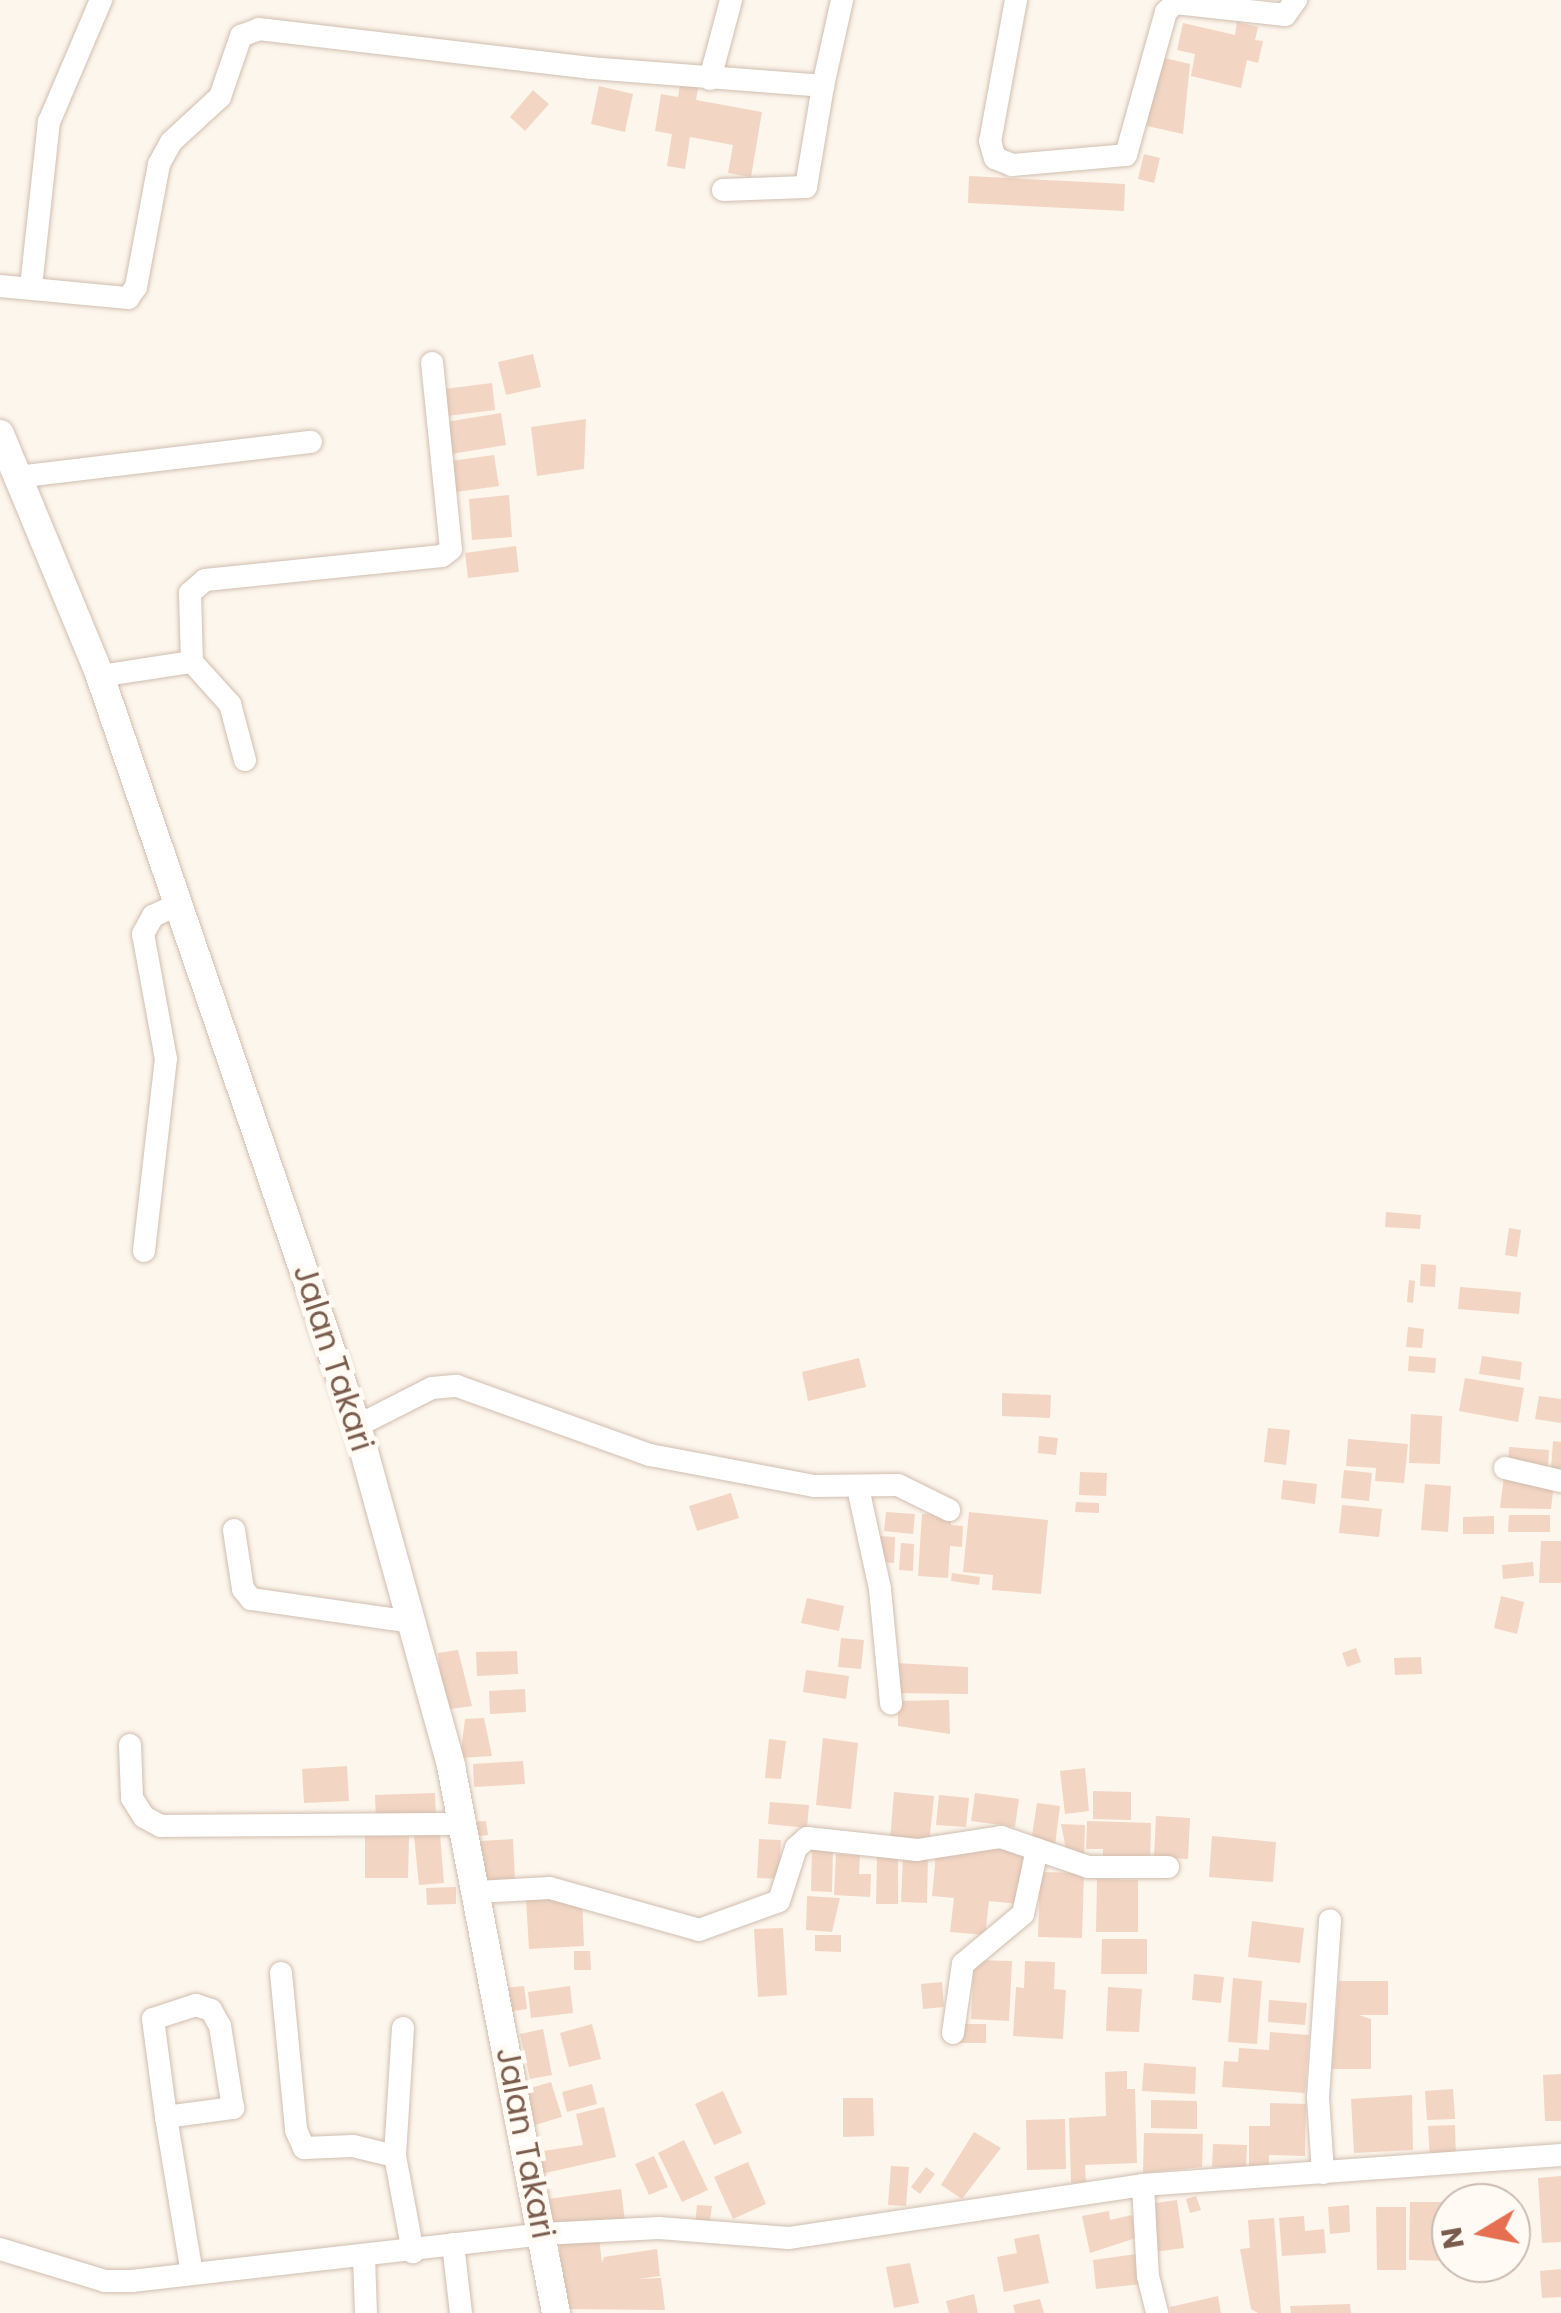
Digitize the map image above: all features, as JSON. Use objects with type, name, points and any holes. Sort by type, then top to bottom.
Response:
[{"type":"street","points":[[31,287],[49,122],[101,0]]},
{"type":"street","points":[[710,78],[731,0]]},
{"type":"street","points":[[723,190],[806,187],[842,0]]},
{"type":"street","points":[[1016,0],[990,141],[995,158],[1012,165],[1126,155],[1166,12],[1175,3],[1285,15],[1296,0]]},
{"type":"street","points":[[0,286],[128,298],[136,288],[159,164],[172,142],[220,98],[241,36],[259,29],[710,78],[823,86]]},
{"type":"street","points":[[245,760],[230,704],[192,662],[190,593],[205,580],[442,556],[451,550],[432,363]]},
{"type":"street","name":"Jalan Takari","points":[[0,434],[100,676],[357,1426],[412,1622],[478,1892],[556,2313]]},
{"type":"street","points":[[16,477],[311,442]]},
{"type":"street","points":[[100,676],[192,662]]},
{"type":"street","points":[[144,1251],[166,1059],[144,934],[153,916],[178,905]]},
{"type":"street","points":[[357,1426],[432,1388],[457,1386],[650,1455],[755,1478],[858,1488],[898,1485],[949,1510]]},
{"type":"street","points":[[1505,1468],[1561,1481]]},
{"type":"street","points":[[858,1488],[880,1589],[891,1703]]},
{"type":"street","points":[[234,1530],[242,1588],[251,1599],[412,1622]]},
{"type":"street","points":[[130,1745],[132,1798],[144,1816],[161,1826],[462,1824]]},
{"type":"street","points":[[478,1892],[550,1888],[699,1930],[779,1901],[796,1848],[808,1838],[917,1850],[1001,1837],[1088,1867],[1168,1866]]},
{"type":"street","points":[[953,2033],[963,1964],[1022,1914],[1037,1850]]},
{"type":"street","points":[[1324,2173],[1318,2097],[1330,1920]]},
{"type":"street","points":[[281,1973],[296,2130],[304,2148],[354,2146],[395,2156]]},
{"type":"street","points":[[166,2118],[232,2108],[220,2026],[211,2010],[196,2005],[153,2019],[166,2118],[192,2274]]},
{"type":"street","points":[[403,2028],[395,2156],[413,2252]]},
{"type":"street","points":[[0,2249],[105,2281],[413,2252],[542,2234],[659,2228],[789,2238],[1142,2184],[1561,2155]]},
{"type":"street","points":[[1142,2184],[1148,2276],[1157,2313]]},
{"type":"street","points":[[452,2244],[461,2313]]},
{"type":"street","points":[[364,2257],[366,2313]]},
{"type":"building","points":[[1237,22],[1258,27],[1255,40],[1263,41],[1258,63],[1247,60],[1241,88],[1191,76],[1195,54],[1177,50],[1183,23],[1235,35]]},
{"type":"building","points":[[1156,56],[1190,64],[1183,134],[1147,126]]},
{"type":"building","points":[[680,85],[698,88],[696,100],[762,112],[751,177],[728,173],[733,145],[690,137],[685,169],[667,166],[672,134],[655,131],[661,94],[678,97]]},
{"type":"building","points":[[599,86],[633,94],[625,132],[591,124]]},
{"type":"building","points":[[533,90],[549,104],[525,131],[510,117]]},
{"type":"building","points":[[1144,154],[1160,158],[1154,183],[1138,179]]},
{"type":"building","points":[[969,176],[1125,184],[1124,211],[968,203]]},
{"type":"building","points":[[533,354],[541,387],[506,395],[498,362]]},
{"type":"building","points":[[492,383],[495,410],[447,416],[444,389]]},
{"type":"building","points":[[501,413],[506,445],[451,454],[446,422]]},
{"type":"building","points":[[586,419],[584,469],[537,476],[531,427]]},
{"type":"building","points":[[494,455],[499,486],[456,492],[451,461]]},
{"type":"building","points":[[509,495],[512,537],[472,540],[469,499]]},
{"type":"building","points":[[516,546],[519,572],[468,578],[465,553]]},
{"type":"building","points":[[1386,1212],[1421,1215],[1420,1229],[1385,1227]]},
{"type":"building","points":[[1509,1228],[1521,1230],[1517,1257],[1505,1255]]},
{"type":"building","points":[[1421,1264],[1436,1265],[1435,1287],[1420,1286]]},
{"type":"building","points":[[1409,1280],[1415,1281],[1413,1303],[1407,1302]]},
{"type":"building","points":[[1460,1287],[1521,1292],[1519,1314],[1458,1309]]},
{"type":"building","points":[[1408,1327],[1424,1329],[1422,1348],[1406,1347]]},
{"type":"building","points":[[1409,1356],[1436,1358],[1435,1373],[1408,1371]]},
{"type":"building","points":[[1482,1356],[1522,1362],[1520,1380],[1479,1374]]},
{"type":"building","points":[[859,1358],[866,1387],[808,1401],[802,1372]]},
{"type":"building","points":[[1465,1378],[1524,1388],[1518,1422],[1459,1411]]},
{"type":"building","points":[[1002,1393],[1051,1395],[1050,1418],[1002,1416]]},
{"type":"building","points":[[1539,1396],[1561,1399],[1561,1423],[1535,1419]]},
{"type":"building","points":[[1411,1414],[1442,1416],[1440,1464],[1409,1463]]},
{"type":"building","points":[[1268,1428],[1290,1430],[1286,1465],[1264,1462]]},
{"type":"building","points":[[1039,1436],[1058,1438],[1056,1455],[1038,1453]]},
{"type":"building","points":[[1348,1439],[1408,1444],[1404,1483],[1375,1481],[1376,1468],[1346,1466]]},
{"type":"building","points":[[1553,1441],[1561,1442],[1561,1470],[1551,1470]]},
{"type":"building","points":[[1509,1447],[1549,1450],[1548,1468],[1508,1465]]},
{"type":"building","points":[[1344,1470],[1372,1473],[1369,1501],[1341,1498]]},
{"type":"building","points":[[1080,1472],[1107,1473],[1106,1496],[1079,1495]]},
{"type":"building","points":[[1504,1476],[1554,1483],[1551,1509],[1500,1508]]},
{"type":"building","points":[[1283,1480],[1317,1484],[1315,1504],[1281,1499]]},
{"type":"building","points":[[1425,1484],[1451,1486],[1448,1532],[1421,1530]]},
{"type":"building","points":[[731,1493],[739,1518],[697,1531],[689,1506]]},
{"type":"building","points":[[1076,1502],[1099,1503],[1099,1513],[1075,1512]]},
{"type":"building","points":[[1342,1505],[1382,1509],[1379,1537],[1339,1533]]},
{"type":"building","points":[[886,1512],[915,1514],[913,1534],[884,1531]]},
{"type":"building","points":[[969,1512],[1048,1520],[1041,1594],[992,1590],[993,1575],[963,1572]]},
{"type":"building","points":[[922,1514],[951,1515],[951,1525],[963,1526],[962,1547],[950,1546],[948,1578],[918,1576]]},
{"type":"building","points":[[1509,1515],[1550,1515],[1550,1532],[1508,1532]]},
{"type":"building","points":[[1494,1516],[1494,1534],[1463,1534],[1463,1517]]},
{"type":"building","points":[[879,1536],[895,1537],[894,1563],[878,1562]]},
{"type":"building","points":[[1541,1541],[1561,1541],[1561,1583],[1539,1583]]},
{"type":"building","points":[[901,1543],[914,1544],[913,1571],[899,1570]]},
{"type":"building","points":[[1533,1562],[1534,1576],[1503,1579],[1502,1565]]},
{"type":"building","points":[[952,1573],[980,1577],[979,1585],[951,1581]]},
{"type":"building","points":[[1501,1596],[1524,1602],[1517,1634],[1494,1628]]},
{"type":"building","points":[[807,1598],[844,1606],[839,1631],[801,1623]]},
{"type":"building","points":[[841,1638],[864,1640],[861,1669],[838,1667]]},
{"type":"building","points":[[1356,1648],[1361,1662],[1347,1667],[1342,1653]]},
{"type":"building","points":[[458,1650],[472,1706],[444,1710],[438,1653]]},
{"type":"building","points":[[517,1651],[518,1674],[477,1676],[476,1652]]},
{"type":"building","points":[[1421,1657],[1422,1674],[1395,1675],[1394,1658]]},
{"type":"building","points":[[895,1663],[968,1667],[968,1694],[895,1693]]},
{"type":"building","points":[[806,1670],[849,1676],[846,1699],[803,1692]]},
{"type":"building","points":[[525,1689],[526,1712],[490,1714],[489,1691]]},
{"type":"building","points":[[949,1700],[950,1734],[898,1726],[898,1701]]},
{"type":"building","points":[[484,1718],[492,1756],[460,1758],[465,1719]]},
{"type":"building","points":[[823,1738],[858,1743],[851,1809],[816,1805]]},
{"type":"building","points":[[769,1739],[786,1741],[781,1779],[765,1778]]},
{"type":"building","points":[[523,1761],[525,1784],[474,1787],[473,1764]]},
{"type":"building","points":[[347,1766],[349,1801],[304,1803],[302,1769]]},
{"type":"building","points":[[1085,1768],[1089,1811],[1065,1814],[1060,1771]]},
{"type":"building","points":[[1093,1791],[1131,1792],[1131,1820],[1093,1819]]},
{"type":"building","points":[[894,1792],[934,1796],[929,1844],[890,1840]]},
{"type":"building","points":[[435,1793],[436,1818],[376,1820],[375,1795]]},
{"type":"building","points":[[975,1793],[1019,1799],[1015,1827],[971,1821]]},
{"type":"building","points":[[939,1795],[969,1798],[966,1827],[936,1825]]},
{"type":"building","points":[[770,1802],[809,1805],[807,1828],[768,1824]]},
{"type":"building","points":[[1037,1803],[1060,1806],[1055,1845],[1031,1842]]},
{"type":"building","points":[[1156,1816],[1190,1818],[1188,1859],[1154,1857]]},
{"type":"building","points":[[486,1821],[488,1835],[473,1837],[471,1822]]},
{"type":"building","points":[[1087,1821],[1151,1823],[1150,1863],[1103,1861],[1103,1849],[1086,1849]]},
{"type":"building","points":[[1061,1824],[1085,1825],[1084,1860],[1068,1859]]},
{"type":"building","points":[[440,1834],[444,1883],[419,1885],[414,1836]]},
{"type":"building","points":[[365,1836],[409,1836],[408,1878],[365,1878]]},
{"type":"building","points":[[1212,1836],[1276,1842],[1273,1882],[1209,1877]]},
{"type":"building","points":[[513,1839],[515,1880],[482,1882],[480,1841]]},
{"type":"building","points":[[759,1839],[781,1840],[779,1879],[757,1878]]},
{"type":"building","points":[[812,1844],[833,1845],[832,1892],[811,1891]]},
{"type":"building","points":[[958,1845],[1023,1852],[1019,1904],[989,1901],[985,1935],[950,1932],[954,1898],[932,1896],[936,1854],[957,1856]]},
{"type":"building","points":[[836,1854],[860,1855],[859,1874],[871,1874],[870,1897],[834,1895]]},
{"type":"building","points":[[877,1856],[898,1856],[898,1904],[876,1904]]},
{"type":"building","points":[[903,1857],[928,1858],[927,1903],[901,1902]]},
{"type":"building","points":[[1040,1872],[1084,1873],[1082,1938],[1038,1937]]},
{"type":"building","points":[[1097,1879],[1138,1880],[1138,1932],[1096,1932]]},
{"type":"building","points":[[456,1887],[456,1904],[427,1905],[426,1888]]},
{"type":"building","points":[[807,1896],[840,1898],[832,1932],[806,1930]]},
{"type":"building","points":[[526,1899],[582,1899],[584,1946],[529,1949]]},
{"type":"building","points":[[1252,1921],[1304,1928],[1300,1963],[1248,1957]]},
{"type":"building","points":[[783,1928],[787,1995],[758,1997],[754,1929]]},
{"type":"building","points":[[815,1935],[841,1935],[841,1952],[815,1951]]},
{"type":"building","points":[[1102,1939],[1147,1939],[1147,1974],[1101,1974]]},
{"type":"building","points":[[574,1951],[590,1951],[591,1970],[574,1970]]},
{"type":"building","points":[[974,1960],[1012,1961],[1009,2021],[971,2019]]},
{"type":"building","points":[[1025,1961],[1055,1962],[1054,1989],[1066,1990],[1063,2039],[1013,2036],[1016,1987],[1024,1988]]},
{"type":"building","points":[[1194,1974],[1224,1977],[1221,2003],[1192,2000]]},
{"type":"building","points":[[1233,1978],[1262,1981],[1257,2044],[1228,2042]]},
{"type":"building","points":[[1339,1981],[1388,1981],[1388,2015],[1359,2015],[1371,2019],[1371,2069],[1332,2069]]},
{"type":"building","points":[[942,1982],[944,2007],[923,2009],[921,1984]]},
{"type":"building","points":[[524,1986],[527,2009],[506,2012],[504,1988]]},
{"type":"building","points":[[570,1986],[573,2013],[531,2018],[528,1992]]},
{"type":"building","points":[[1108,1987],[1142,1989],[1139,2032],[1106,2031]]},
{"type":"building","points":[[1269,2000],[1307,2003],[1305,2025],[1268,2022]]},
{"type":"building","points":[[592,2024],[601,2059],[569,2067],[560,2033]]},
{"type":"building","points":[[959,2024],[986,2024],[986,2043],[959,2043]]},
{"type":"building","points":[[543,2029],[552,2075],[530,2079],[520,2034]]},
{"type":"building","points":[[1270,2032],[1309,2035],[1305,2093],[1222,2087],[1224,2061],[1238,2062],[1239,2048],[1269,2050]]},
{"type":"building","points":[[1144,2063],[1196,2067],[1195,2094],[1142,2091]]},
{"type":"building","points":[[1127,2071],[1127,2089],[1135,2089],[1137,2163],[1085,2165],[1086,2182],[1071,2183],[1069,2118],[1106,2116],[1105,2072]]},
{"type":"building","points":[[1561,2074],[1561,2121],[1545,2121],[1543,2075]]},
{"type":"building","points":[[551,2082],[562,2117],[535,2125],[524,2090]]},
{"type":"building","points":[[592,2084],[597,2104],[567,2112],[562,2092]]},
{"type":"building","points":[[1453,2089],[1455,2119],[1427,2120],[1425,2091]]},
{"type":"building","points":[[723,2091],[742,2133],[714,2145],[695,2104]]},
{"type":"building","points":[[1412,2095],[1413,2150],[1354,2153],[1351,2099]]},
{"type":"building","points":[[843,2098],[873,2098],[874,2136],[843,2137]]},
{"type":"building","points":[[1151,2100],[1197,2101],[1197,2129],[1151,2128]]},
{"type":"building","points":[[1270,2103],[1306,2104],[1305,2156],[1269,2155],[1269,2166],[1249,2166],[1249,2126],[1270,2126]]},
{"type":"building","points":[[604,2107],[616,2157],[541,2174],[536,2152],[583,2145],[576,2114]]},
{"type":"building","points":[[1065,2119],[1066,2169],[1027,2170],[1026,2120]]},
{"type":"building","points":[[1455,2125],[1456,2159],[1430,2160],[1428,2126]]},
{"type":"building","points":[[974,2132],[1001,2148],[962,2199],[941,2185]]},
{"type":"building","points":[[1144,2133],[1203,2134],[1202,2167],[1143,2173]]},
{"type":"building","points":[[684,2140],[708,2190],[682,2202],[658,2153]]},
{"type":"building","points":[[1213,2144],[1247,2145],[1246,2167],[1212,2167]]},
{"type":"building","points":[[654,2156],[668,2187],[649,2195],[635,2164]]},
{"type":"building","points":[[748,2162],[766,2204],[733,2219],[714,2177]]},
{"type":"building","points":[[891,2166],[909,2167],[906,2206],[888,2205]]},
{"type":"building","points":[[926,2167],[935,2174],[920,2194],[911,2187]]},
{"type":"building","points":[[1561,2176],[1561,2242],[1542,2243],[1538,2178]]},
{"type":"building","points":[[621,2189],[625,2221],[552,2229],[548,2199]]},
{"type":"building","points":[[1196,2196],[1201,2210],[1190,2213],[1186,2199]]},
{"type":"building","points":[[1177,2200],[1184,2248],[1154,2252],[1148,2204]]},
{"type":"building","points":[[1410,2202],[1431,2202],[1431,2261],[1409,2260]]},
{"type":"building","points":[[697,2205],[712,2206],[709,2227],[695,2225]]},
{"type":"building","points":[[1349,2205],[1350,2232],[1330,2234],[1328,2207]]},
{"type":"building","points":[[1376,2207],[1406,2207],[1406,2270],[1377,2270]]},
{"type":"building","points":[[1109,2211],[1110,2220],[1132,2215],[1136,2238],[1090,2253],[1082,2216]]},
{"type":"building","points":[[1304,2216],[1305,2231],[1324,2229],[1326,2253],[1282,2256],[1279,2218]]},
{"type":"building","points":[[1274,2218],[1281,2313],[1258,2313],[1251,2309],[1240,2249],[1250,2248],[1248,2220]]},
{"type":"building","points":[[1039,2234],[1049,2283],[1004,2292],[997,2257],[1017,2253],[1014,2239]]},
{"type":"building","points":[[599,2238],[602,2263],[604,2257],[657,2249],[660,2276],[638,2279],[661,2278],[665,2310],[561,2309],[560,2244]]},
{"type":"building","points":[[1137,2254],[1141,2284],[1096,2289],[1093,2260]]},
{"type":"building","points":[[910,2263],[919,2303],[894,2308],[886,2267]]},
{"type":"building","points":[[1561,2269],[1561,2297],[1542,2298],[1540,2271]]},
{"type":"building","points":[[974,2294],[978,2313],[949,2313],[946,2301]]},
{"type":"building","points":[[1218,2296],[1221,2313],[1171,2313],[1170,2307]]},
{"type":"building","points":[[1040,2299],[1044,2313],[1015,2313],[1013,2305]]},
{"type":"building","points":[[1350,2304],[1351,2313],[1291,2313],[1290,2306]]}]
